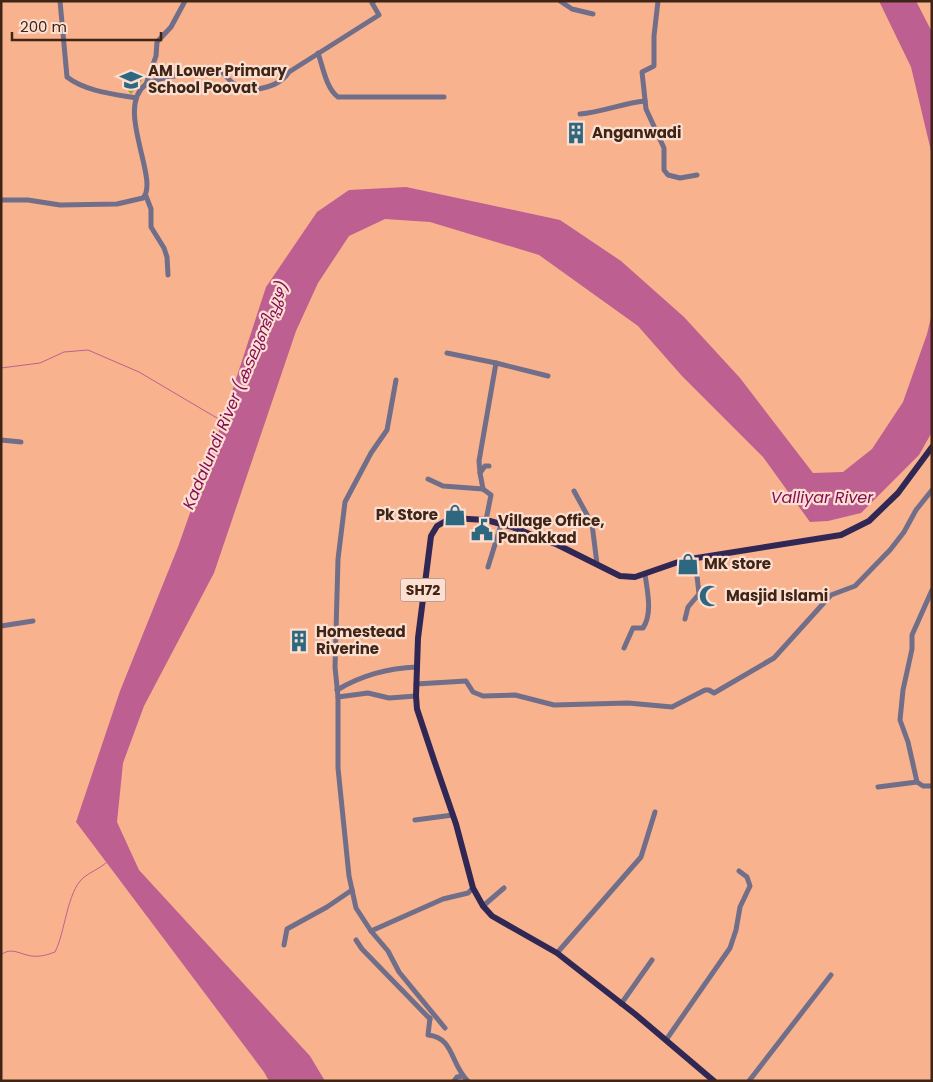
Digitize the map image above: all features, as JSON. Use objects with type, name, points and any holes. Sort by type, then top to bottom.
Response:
[{"type":"main road","name":"SH72","points":[[714,1081],[557,953],[492,916],[483,906],[473,888],[453,815],[420,718],[416,696],[419,628],[431,536],[437,526],[452,518],[486,520],[532,534],[620,576],[635,577],[684,560],[841,535],[869,521],[898,493],[932,447]]},
{"type":"street","points":[[60,1],[67,77],[73,82],[102,91],[136,98]]},
{"type":"street","points":[[168,275],[167,257],[164,248],[151,228],[151,209],[146,196],[148,186],[139,146],[134,106],[136,98],[146,84],[156,56],[157,42],[171,27],[185,1]]},
{"type":"street","points":[[146,84],[179,74],[213,68],[223,72],[228,81],[238,87],[248,86],[254,90],[278,83],[283,80],[288,72],[379,15],[372,3],[374,1]]},
{"type":"street","points":[[560,1],[572,10],[593,14]]},
{"type":"street","points":[[658,1],[654,36],[654,66],[642,72],[646,109],[664,148],[664,170],[668,175],[680,178],[697,175]]},
{"type":"street","points":[[318,53],[329,87],[332,93],[338,97],[444,97]]},
{"type":"street","points":[[580,114],[618,107],[626,102],[645,101]]},
{"type":"street","points":[[1,200],[28,200],[60,205],[117,204],[135,201],[146,196]]},
{"type":"street","points":[[447,353],[548,376]]},
{"type":"street","points":[[486,520],[491,495],[484,489],[479,461],[496,363]]},
{"type":"street","points":[[396,380],[387,430],[371,453],[345,502],[338,559],[335,667],[338,697],[338,768],[349,876],[356,908],[388,951],[399,972],[445,1028]]},
{"type":"street","points":[[1,440],[21,442]]},
{"type":"street","points":[[480,473],[485,466],[489,466]]},
{"type":"street","points":[[428,478],[443,486],[484,489]]},
{"type":"street","points":[[416,684],[466,682],[474,692],[483,696],[515,695],[554,705],[628,703],[672,707],[705,690],[709,690],[714,694],[774,658],[831,595],[855,586],[890,550],[904,532],[916,510],[932,490]]},
{"type":"street","points":[[574,491],[592,524],[597,564]]},
{"type":"street","points":[[488,567],[501,525]]},
{"type":"street","points":[[685,619],[688,607],[698,594],[695,558]]},
{"type":"street","points":[[624,648],[633,628],[643,628],[648,621],[648,592],[645,574]]},
{"type":"street","points":[[917,782],[908,742],[900,720],[903,690],[912,649],[912,635],[932,590]]},
{"type":"street","points":[[1,626],[33,621]]},
{"type":"street","points":[[337,690],[350,682],[374,673],[395,667],[417,667]]},
{"type":"street","points":[[338,697],[368,693],[389,698],[416,696]]},
{"type":"street","points":[[878,787],[917,782],[923,786],[932,786]]},
{"type":"street","points":[[557,953],[642,857],[655,812]]},
{"type":"street","points":[[415,820],[453,815]]},
{"type":"street","points":[[666,1040],[730,948],[736,930],[740,907],[750,886],[747,877],[739,871]]},
{"type":"street","points":[[371,930],[443,899],[468,893],[473,888]]},
{"type":"street","points":[[483,906],[504,888]]},
{"type":"street","points":[[284,945],[287,929],[327,907],[352,890]]},
{"type":"street","points":[[356,940],[362,949],[430,1019]]},
{"type":"street","points":[[621,1004],[652,960]]},
{"type":"street","points":[[750,1081],[831,975]]},
{"type":"street","points":[[431,1012],[428,1035],[438,1036],[446,1043],[462,1076],[468,1081]]},
{"type":"street","points":[[454,1081],[457,1077],[462,1076]]},
{"type":"shaded area","points":[[141,73],[144,76],[131,94],[128,91]]},
{"type":"water","points":[[879,1],[916,1],[932,32],[932,155],[911,67]]},
{"type":"water","name":"Valliyar River","points":[[406,187],[560,220],[621,261],[684,317],[740,378],[813,473],[843,472],[872,449],[903,402],[927,334],[932,313],[932,432],[919,455],[861,513],[828,521],[810,522],[763,457],[682,376],[638,326],[539,255],[430,222],[385,219],[349,236],[318,283],[296,331],[214,573],[144,706],[123,763],[117,822],[139,870],[310,1056],[325,1081],[269,1081],[76,822],[120,691],[178,547],[222,422],[266,287],[317,212],[349,190]]},
{"type":"waterway","name":"Kadalundi River (കടലുണ്ടിപ്പുഴ)","points":[[1,368],[40,363],[64,352],[88,350],[139,372],[222,421]]},
{"type":"waterway","points":[[1,955],[9,951],[35,956],[44,956],[55,952],[73,893],[78,884],[83,878],[106,863]]},
{"type":"place","name":"AM Lower Primary School Poovat","points":[[131,80]]},
{"type":"place","name":"Anganwadi","points":[[576,133]]},
{"type":"place","name":"Pk Store","points":[[455,515]]},
{"type":"place","name":"Village Office, Panakkad","points":[[482,530]]},
{"type":"place","name":"MK store","points":[[688,564]]},
{"type":"place","name":"Masjid Islami","points":[[710,596]]},
{"type":"place","name":"Homestead Riverine","points":[[299,641]]}]
